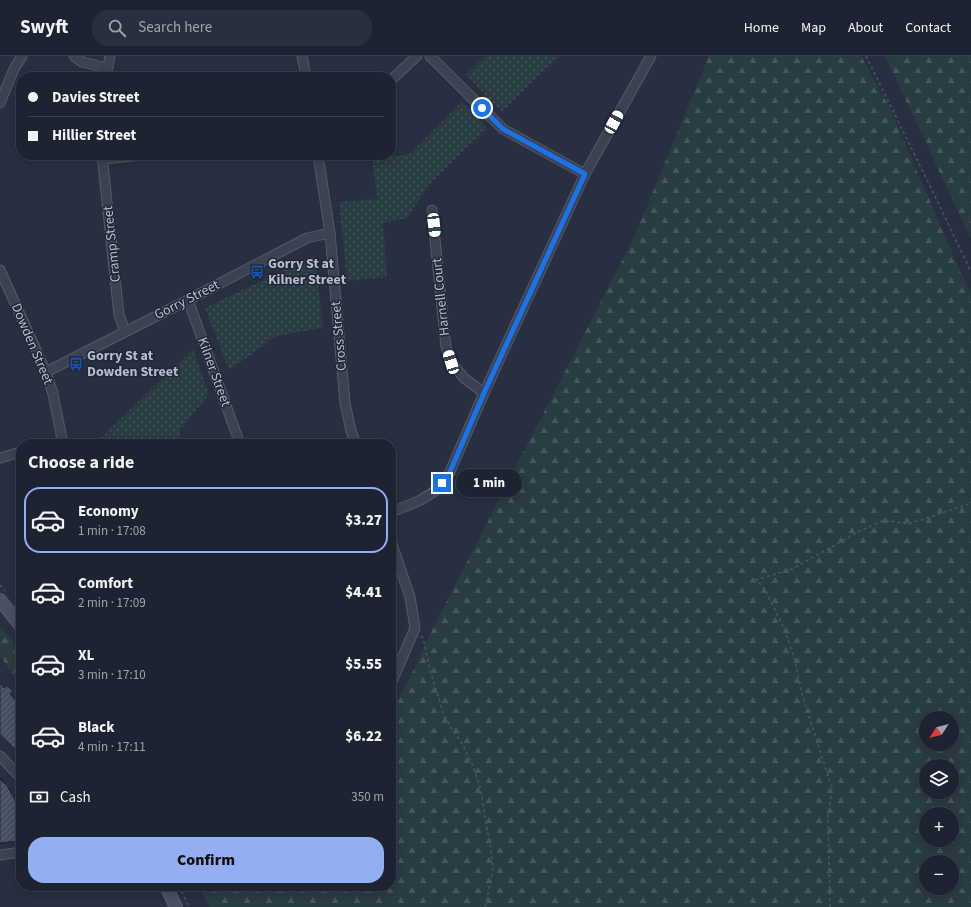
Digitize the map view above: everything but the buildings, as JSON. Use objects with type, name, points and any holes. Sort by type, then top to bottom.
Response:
[{"type":"street","points":[[0,103],[14,69],[22,56]]},
{"type":"street","points":[[74,56],[82,62],[107,72],[110,56]]},
{"type":"street","points":[[302,56],[305,72]]},
{"type":"street","points":[[396,75],[417,56]]},
{"type":"street","points":[[430,56],[503,129],[585,174]]},
{"type":"street","points":[[396,510],[419,501],[435,491],[449,474],[484,393],[585,174],[651,56]]},
{"type":"street","name":"Cramp Street","points":[[103,160],[119,315],[125,331]]},
{"type":"street","name":"Cross Street","points":[[319,160],[330,233],[345,403],[354,439]]},
{"type":"street","name":"Harnell Court","points":[[432,210],[446,346],[451,362],[464,378],[484,393]]},
{"type":"street","name":"Gorry Street","points":[[46,372],[307,238],[330,233]]},
{"type":"street","name":"Dowden Street","points":[[0,270],[46,372],[53,394],[60,439]]},
{"type":"street","name":"Kilner Street","points":[[188,300],[238,439]]},
{"type":"street","points":[[0,458],[16,453]]},
{"type":"street","points":[[396,556],[410,597],[415,628],[396,672]]},
{"type":"street","points":[[0,600],[16,620]]},
{"type":"street","points":[[0,612],[16,630]]},
{"type":"street","points":[[0,756],[16,773]]},
{"type":"street","points":[[0,855],[16,853]]},
{"type":"street","points":[[168,891],[176,907]]},
{"type":"path","points":[[866,56],[971,272]]},
{"type":"path","points":[[830,907],[828,817],[832,788],[803,698],[794,657],[784,626],[764,588],[756,580],[792,569],[858,532],[884,520],[910,524],[971,503]]},
{"type":"path","points":[[415,628],[423,638],[430,670],[443,712],[450,726],[463,745],[473,766],[480,787],[493,871],[485,907]]},
{"type":"path","points":[[181,891],[189,907]]},
{"type":"green space","points":[[485,56],[559,56],[502,112],[466,75]]},
{"type":"green space","points":[[709,56],[861,56],[889,106],[971,296],[971,907],[210,907],[201,891],[396,891],[396,702],[410,678],[431,632],[635,235]]},
{"type":"green space","points":[[885,56],[971,56],[971,239]]},
{"type":"green space","points":[[462,102],[487,128],[428,186],[407,218],[383,223],[387,277],[347,281],[339,202],[377,199],[372,160],[396,160],[396,155],[410,154]]},
{"type":"green space","points":[[311,257],[315,258],[323,328],[277,336],[229,370],[205,308]]},
{"type":"green space","points":[[193,349],[209,394],[179,431],[181,439],[100,439]]},
{"type":"green space","points":[[0,626],[16,645],[16,680],[0,655]]},
{"type":"place","name":"Gorry St at Kilner Street","points":[[257,272]]},
{"type":"place","name":"Gorry St at Dowden Street","points":[[76,364]]},
{"type":"route","points":[[442,483],[449,474],[484,393],[585,174],[503,129],[482,108]]}]
